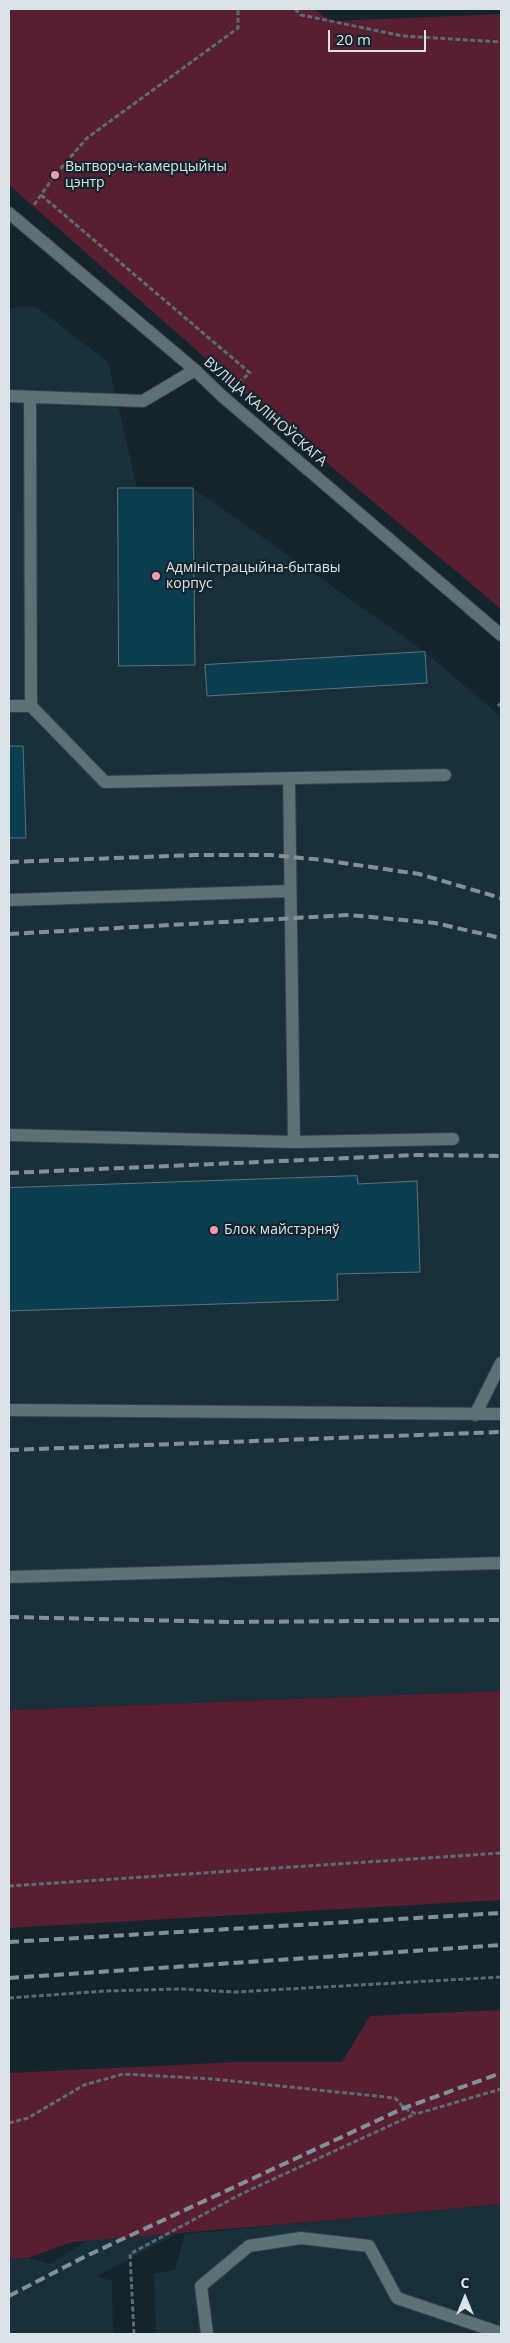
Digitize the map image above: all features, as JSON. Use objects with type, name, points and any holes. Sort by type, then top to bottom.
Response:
[{"type":"street","name":"ВУЛІЦА КАЛІНОЎСКАГА","points":[[9,213],[195,370],[222,396],[501,635]]},
{"type":"street","points":[[9,396],[143,401],[195,370]]},
{"type":"street","points":[[30,397],[31,706],[105,782],[445,775]]},
{"type":"street","points":[[9,706],[31,706]]},
{"type":"street","points":[[289,778],[294,1142]]},
{"type":"street","points":[[9,900],[290,891]]},
{"type":"street","points":[[9,1135],[294,1142],[452,1139]]},
{"type":"street","points":[[475,1415],[501,1363]]},
{"type":"street","points":[[9,1410],[501,1414]]},
{"type":"street","points":[[9,1577],[501,1563]]},
{"type":"street","points":[[207,2334],[201,2286],[249,2246],[301,2238],[369,2246],[397,2298],[501,2333]]},
{"type":"path","points":[[20,223],[55,175],[86,138],[238,28],[238,9]]},
{"type":"path","points":[[295,9],[301,14],[403,36],[501,42]]},
{"type":"path","points":[[41,195],[250,373]]},
{"type":"path","points":[[9,1886],[501,1854]]},
{"type":"path","points":[[9,1998],[161,1989],[235,1992],[501,1977]]},
{"type":"path","points":[[9,2123],[28,2118],[84,2085],[123,2074],[213,2079],[395,2098],[404,2108],[416,2114]]},
{"type":"path","points":[[134,2334],[130,2254],[243,2193],[416,2114],[501,2089]]},
{"type":"shaded area","points":[[9,9],[313,9],[332,21],[501,14],[501,609],[271,416],[9,185]]},
{"type":"shaded area","points":[[35,306],[108,362],[137,488],[193,488],[425,652],[501,717],[501,1691],[9,1710],[9,308]]},
{"type":"shaded area","points":[[501,1691],[501,1900],[9,1928],[9,1710]]},
{"type":"shaded area","points":[[501,2010],[501,2204],[72,2242],[28,2258],[9,2259],[9,2073],[238,2062],[342,2062],[370,2016]]},
{"type":"shaded area","points":[[271,2184],[97,2276],[112,2281],[113,2334],[9,2334],[9,2259],[28,2258],[50,2264],[160,2196]]},
{"type":"shaded area","points":[[501,2204],[501,2334],[156,2334],[154,2274],[175,2270],[185,2234]]},
{"type":"building","name":"Адміністрацыйна-бытавы корпус","points":[[118,488],[193,488],[195,665],[119,666]]},
{"type":"building","points":[[425,652],[427,683],[207,696],[205,665]]},
{"type":"building","points":[[9,746],[23,746],[26,838],[9,838]]},
{"type":"building","name":"Блок майстэрняў","points":[[357,1176],[358,1184],[417,1181],[420,1272],[337,1274],[338,1300],[9,1311],[9,1188]]},
{"type":"railway","points":[[9,862],[196,855],[271,855],[323,860],[419,874],[501,898]]},
{"type":"railway","points":[[9,934],[349,915],[435,923],[501,938]]},
{"type":"railway","points":[[9,1173],[417,1155],[501,1156]]},
{"type":"railway","points":[[9,1450],[501,1432]]},
{"type":"railway","points":[[9,1617],[230,1622],[501,1620]]},
{"type":"railway","points":[[9,1942],[501,1913]]},
{"type":"railway","points":[[9,1978],[501,1945]]},
{"type":"railway","points":[[9,2296],[84,2257],[404,2108],[501,2073]]},
{"type":"place","name":"Вытворча-камерцыйны цэнтр","points":[[55,175]]},
{"type":"place","name":"Адміністрацыйна-бытавы корпус","points":[[156,576]]},
{"type":"place","name":"Блок майстэрняў","points":[[214,1230]]}]
